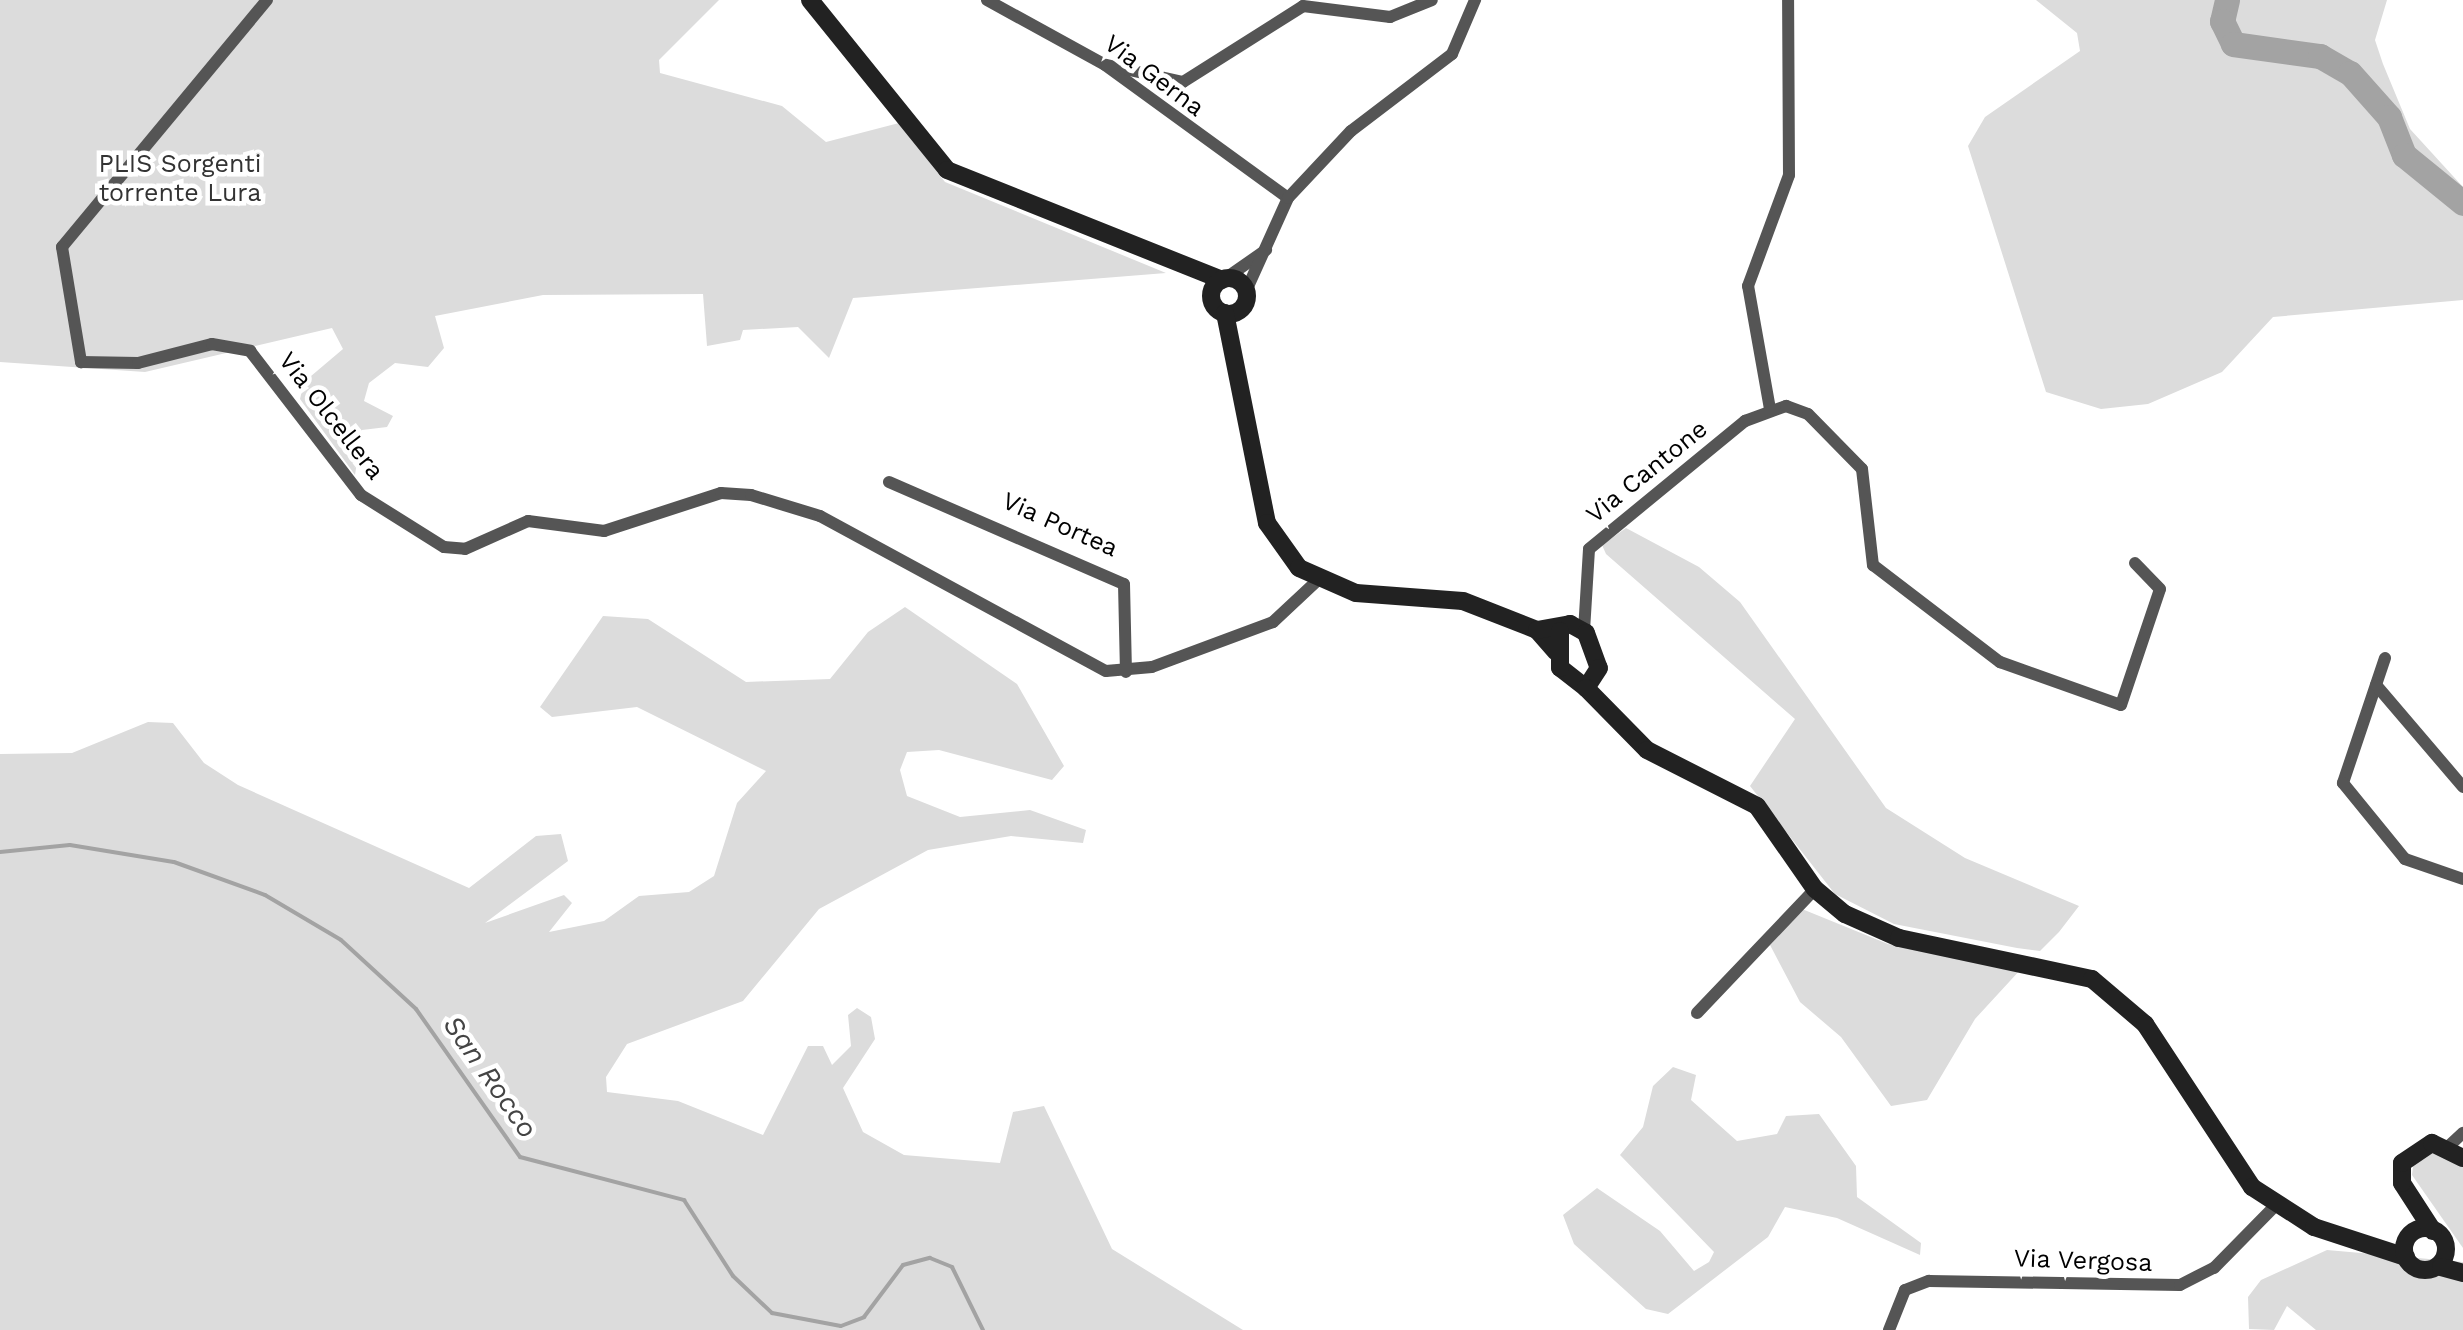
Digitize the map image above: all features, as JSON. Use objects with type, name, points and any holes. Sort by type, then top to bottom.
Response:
[{"type":"street","name":"Via Olcellera","points":[[266,0],[62,247],[82,362],[138,363],[212,344],[250,352],[362,494],[444,547],[465,548],[528,521],[604,532],[721,493],[751,495],[820,516],[1106,670],[1126,672]]},
{"type":"street","points":[[810,0],[948,170],[1176,266],[1224,279],[1245,299]]},
{"type":"street","name":"Via Gerna","points":[[987,0],[1105,65],[1288,198]]},
{"type":"street","points":[[1105,65],[1183,82],[1303,6],[1390,17],[1432,0]]},
{"type":"street","points":[[1238,360],[1245,299],[1288,198],[1351,132],[1452,54],[1476,0]]},
{"type":"street","points":[[1770,409],[1748,286],[1789,175],[1788,0]]},
{"type":"street","points":[[1212,299],[1224,279],[1268,249]]},
{"type":"street","points":[[1176,266],[1226,313],[1267,523],[1318,580],[1356,593],[1464,601],[1537,630],[1571,629]]},
{"type":"street","points":[[1226,313],[1245,299]]},
{"type":"street","name":"Via Cantone","points":[[1571,629],[1584,606],[1589,548],[1770,409],[1786,406],[1808,414],[1862,469],[1873,564],[2000,662],[2121,704],[2160,589],[2135,563]]},
{"type":"street","name":"Via Portea","points":[[889,482],[1124,584],[1126,672]]},
{"type":"street","points":[[1126,672],[1274,622],[1318,580]]},
{"type":"street","points":[[1556,652],[1571,629]]},
{"type":"street","points":[[1571,629],[1592,680],[1612,714],[1647,750],[1756,806],[1815,889],[1899,938],[2092,978],[2145,1024],[2233,1162],[2276,1206],[2406,1258],[2444,1259],[2463,1265]]},
{"type":"street","points":[[1537,630],[1556,652],[1568,679],[1592,680]]},
{"type":"street","points":[[2385,658],[2343,784],[2405,859],[2463,879]]},
{"type":"street","points":[[2376,685],[2463,787]]},
{"type":"street","points":[[1697,1013],[1815,889]]},
{"type":"street","points":[[2459,1146],[2420,1145],[2405,1156],[2402,1182],[2433,1231],[2444,1259],[2463,1273]]},
{"type":"street","name":"Via Vergosa","points":[[1889,1330],[1905,1290],[1929,1280],[2180,1284],[2214,1268],[2276,1206]]},
{"type":"street","points":[[2406,1258],[2409,1232],[2418,1209]]},
{"type":"street","points":[[2358,1240],[2433,1231]]},
{"type":"green space","name":"PLIS Sorgenti torrente Lura","points":[[0,0],[719,0],[659,60],[660,73],[782,106],[826,142],[899,123],[945,182],[1166,273],[853,298],[829,358],[798,327],[743,330],[740,340],[707,346],[703,294],[543,295],[435,316],[444,348],[428,367],[395,363],[369,383],[364,401],[393,416],[387,427],[362,430],[355,475],[300,399],[304,382],[343,349],[332,328],[145,372],[0,362]]},
{"type":"green space","points":[[2036,0],[2387,0],[2375,40],[2383,64],[2410,129],[2463,187],[2463,300],[2273,317],[2222,372],[2148,404],[2101,409],[2046,392],[1968,146],[1985,117],[2080,51],[2077,33]]},
{"type":"green space","points":[[1626,528],[1699,567],[1740,602],[1886,808],[1965,858],[2079,906],[2059,932],[2040,951],[2017,948],[1894,924],[1835,894],[1750,786],[1795,719],[1606,554],[1602,545]]},
{"type":"green space","points":[[905,607],[1017,684],[1064,766],[1052,780],[939,750],[907,752],[900,770],[907,796],[960,817],[1030,810],[1086,830],[1083,843],[1011,836],[928,850],[819,909],[743,1001],[627,1044],[606,1077],[607,1092],[678,1101],[763,1135],[808,1046],[823,1046],[832,1065],[851,1046],[848,1015],[857,1008],[871,1017],[875,1039],[843,1088],[863,1132],[904,1155],[1000,1163],[1013,1112],[1044,1106],[1112,1249],[1243,1330],[0,1330],[0,754],[72,753],[148,722],[173,723],[204,763],[238,785],[469,888],[536,836],[561,834],[568,861],[485,923],[564,895],[572,903],[549,932],[604,921],[639,896],[689,892],[714,876],[737,803],[766,771],[637,707],[552,717],[540,707],[603,616],[648,619],[746,682],[830,679],[868,632]]},
{"type":"green space","points":[[1802,909],[1888,944],[2021,969],[1975,1019],[1927,1100],[1891,1106],[1841,1037],[1800,1002],[1770,945]]},
{"type":"green space","points":[[1673,1067],[1696,1075],[1691,1100],[1737,1141],[1777,1134],[1786,1116],[1819,1114],[1856,1166],[1857,1197],[1921,1243],[1920,1255],[1837,1218],[1785,1207],[1768,1237],[1668,1314],[1646,1309],[1574,1244],[1563,1215],[1597,1188],[1660,1231],[1694,1271],[1709,1262],[1714,1252],[1620,1155],[1643,1127],[1653,1086]]},
{"type":"green space","points":[[2433,1151],[2463,1164],[2463,1248],[2412,1175],[2414,1159]]},
{"type":"green space","points":[[2327,1250],[2463,1262],[2463,1330],[2316,1330],[2287,1306],[2274,1330],[2249,1329],[2248,1297],[2261,1280]]},
{"type":"waterway","points":[[2227,0],[2222,21],[2233,44],[2320,56],[2350,73],[2389,117],[2404,155],[2463,203]]},
{"type":"waterway","name":"San Rocco","points":[[0,852],[70,845],[174,862],[265,895],[341,940],[416,1009],[520,1157],[684,1200],[733,1276],[772,1313],[841,1326],[864,1317],[903,1265],[930,1258],[952,1267],[983,1330]]}]
